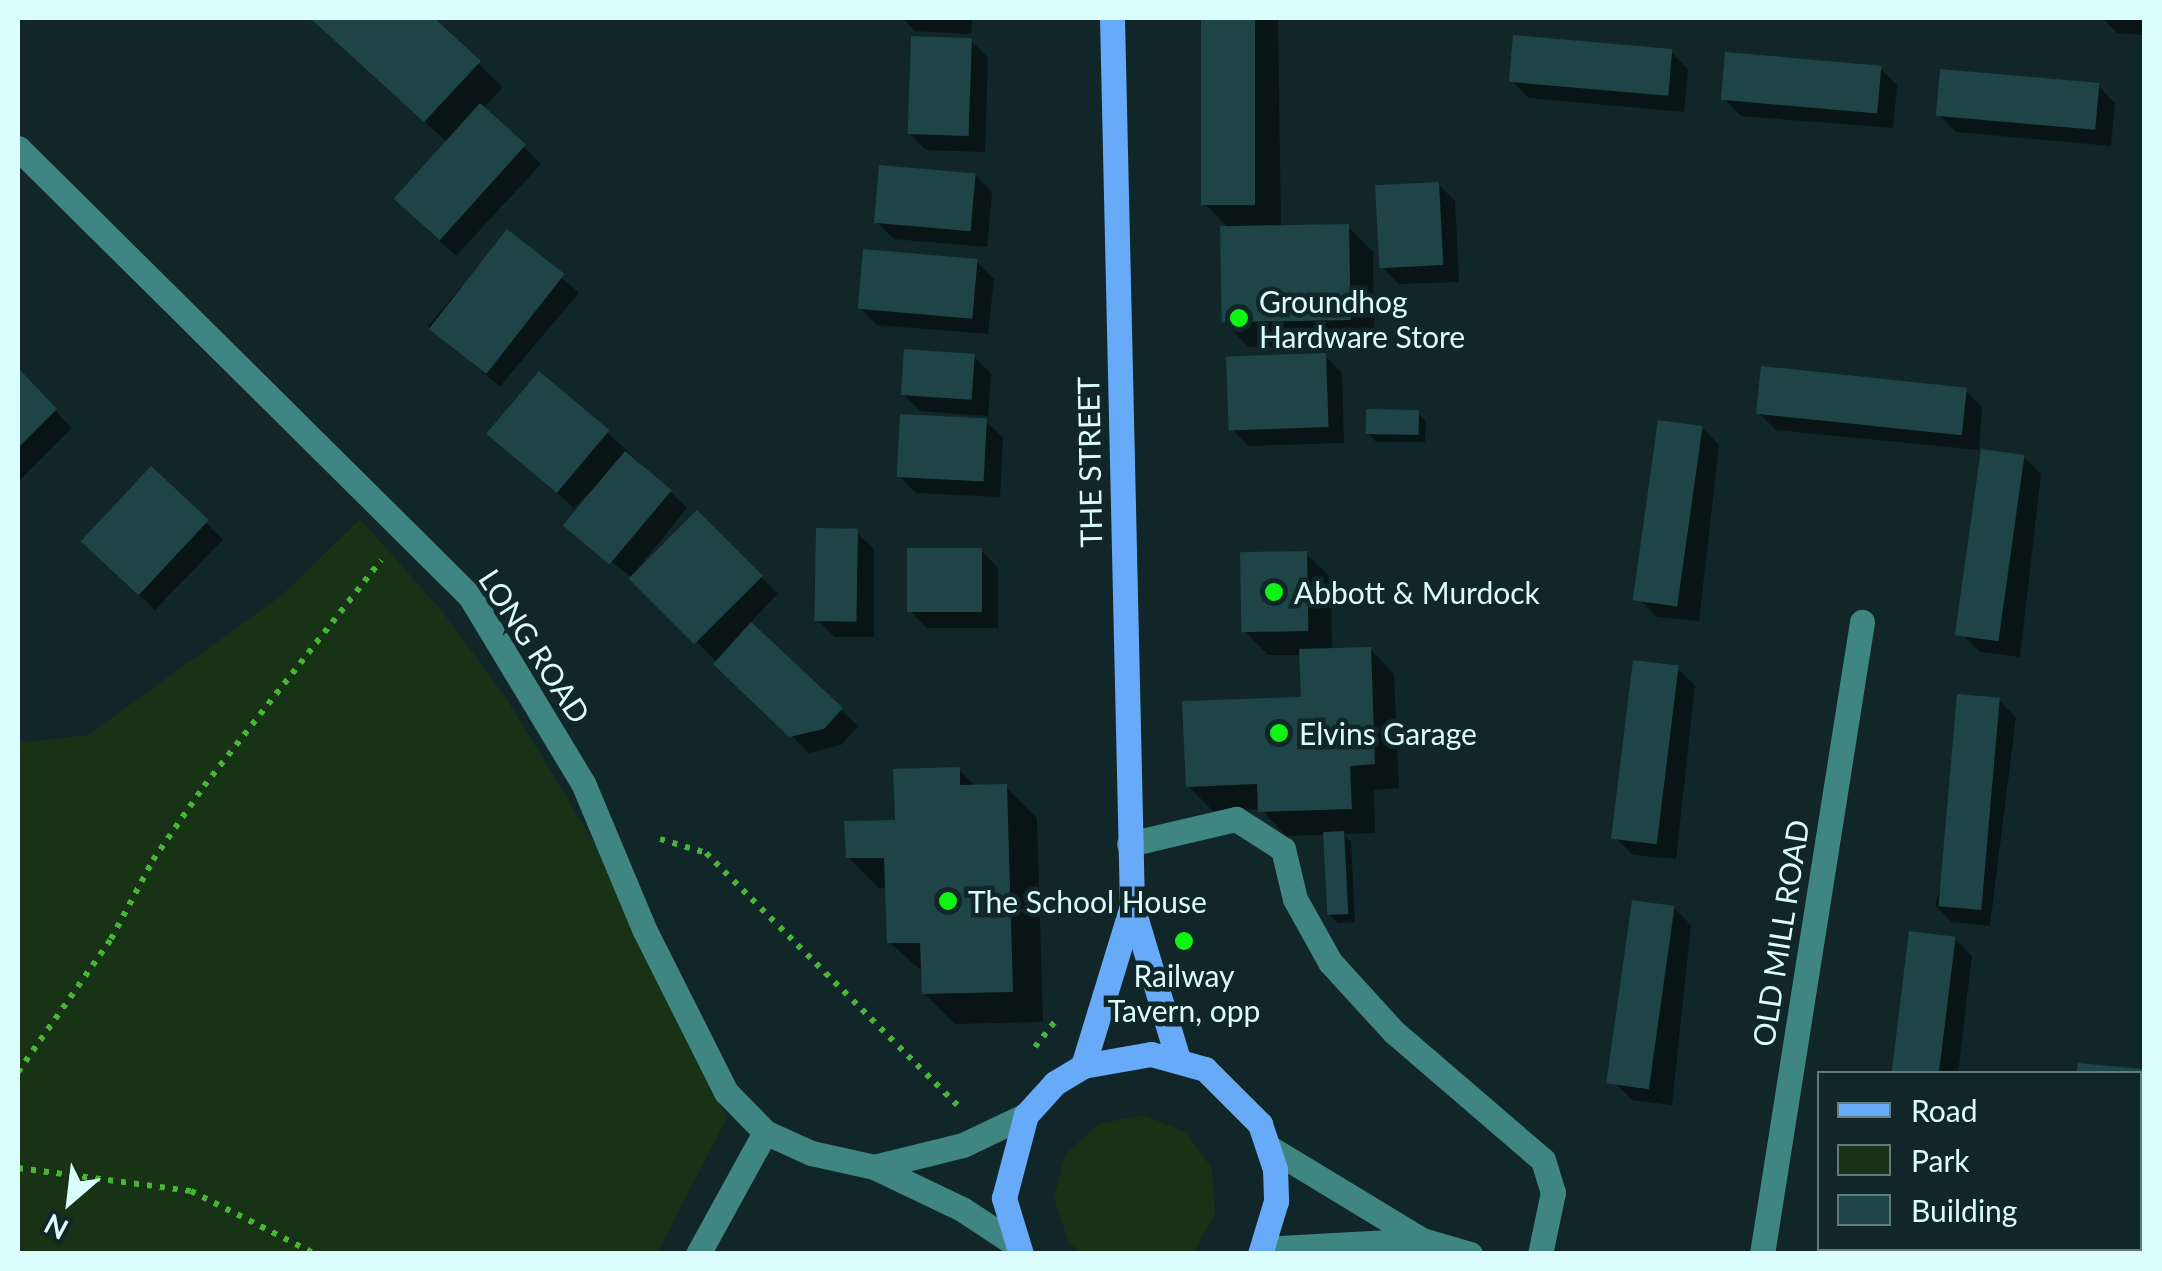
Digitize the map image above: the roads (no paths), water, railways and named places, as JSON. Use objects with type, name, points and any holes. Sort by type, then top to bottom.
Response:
[{"type":"main road","name":"THE STREET","points":[[1112,18],[1132,906],[1178,1058]]},
{"type":"main road","name":"THE STREET","points":[[1083,1066],[1132,906]]},
{"type":"main road","points":[[1018,1249],[1004,1198],[1026,1115],[1055,1083],[1083,1066],[1124,1054],[1178,1058],[1232,1089],[1270,1148],[1276,1201],[1261,1251]]},
{"type":"street","name":"LONG ROAD","points":[[18,148],[470,596],[583,783],[698,1044],[726,1092],[765,1132],[811,1154],[874,1167],[962,1209],[1018,1249]]},
{"type":"street","name":"OLD MILL ROAD","points":[[1762,1254],[1862,622]]},
{"type":"street","points":[[1129,844],[1236,820],[1283,849],[1295,899],[1330,962],[1394,1032],[1543,1160],[1553,1192],[1540,1254]]},
{"type":"street","name":"LONG ROAD","points":[[874,1167],[963,1145],[1026,1115]]},
{"type":"street","points":[[698,1254],[765,1132]]},
{"type":"street","points":[[1270,1148],[1422,1240],[1470,1254]]},
{"type":"street","points":[[1261,1251],[1422,1240]]},
{"type":"place","name":"Groundhog Hardware Store","points":[[1239,318]]},
{"type":"place","name":"Abbott & Murdock","points":[[1274,592]]},
{"type":"place","name":"Elvins Garage","points":[[1279,733]]},
{"type":"place","name":"The School House","points":[[948,901]]},
{"type":"place","name":"Railway Tavern, opp","points":[[1184,941]]}]
